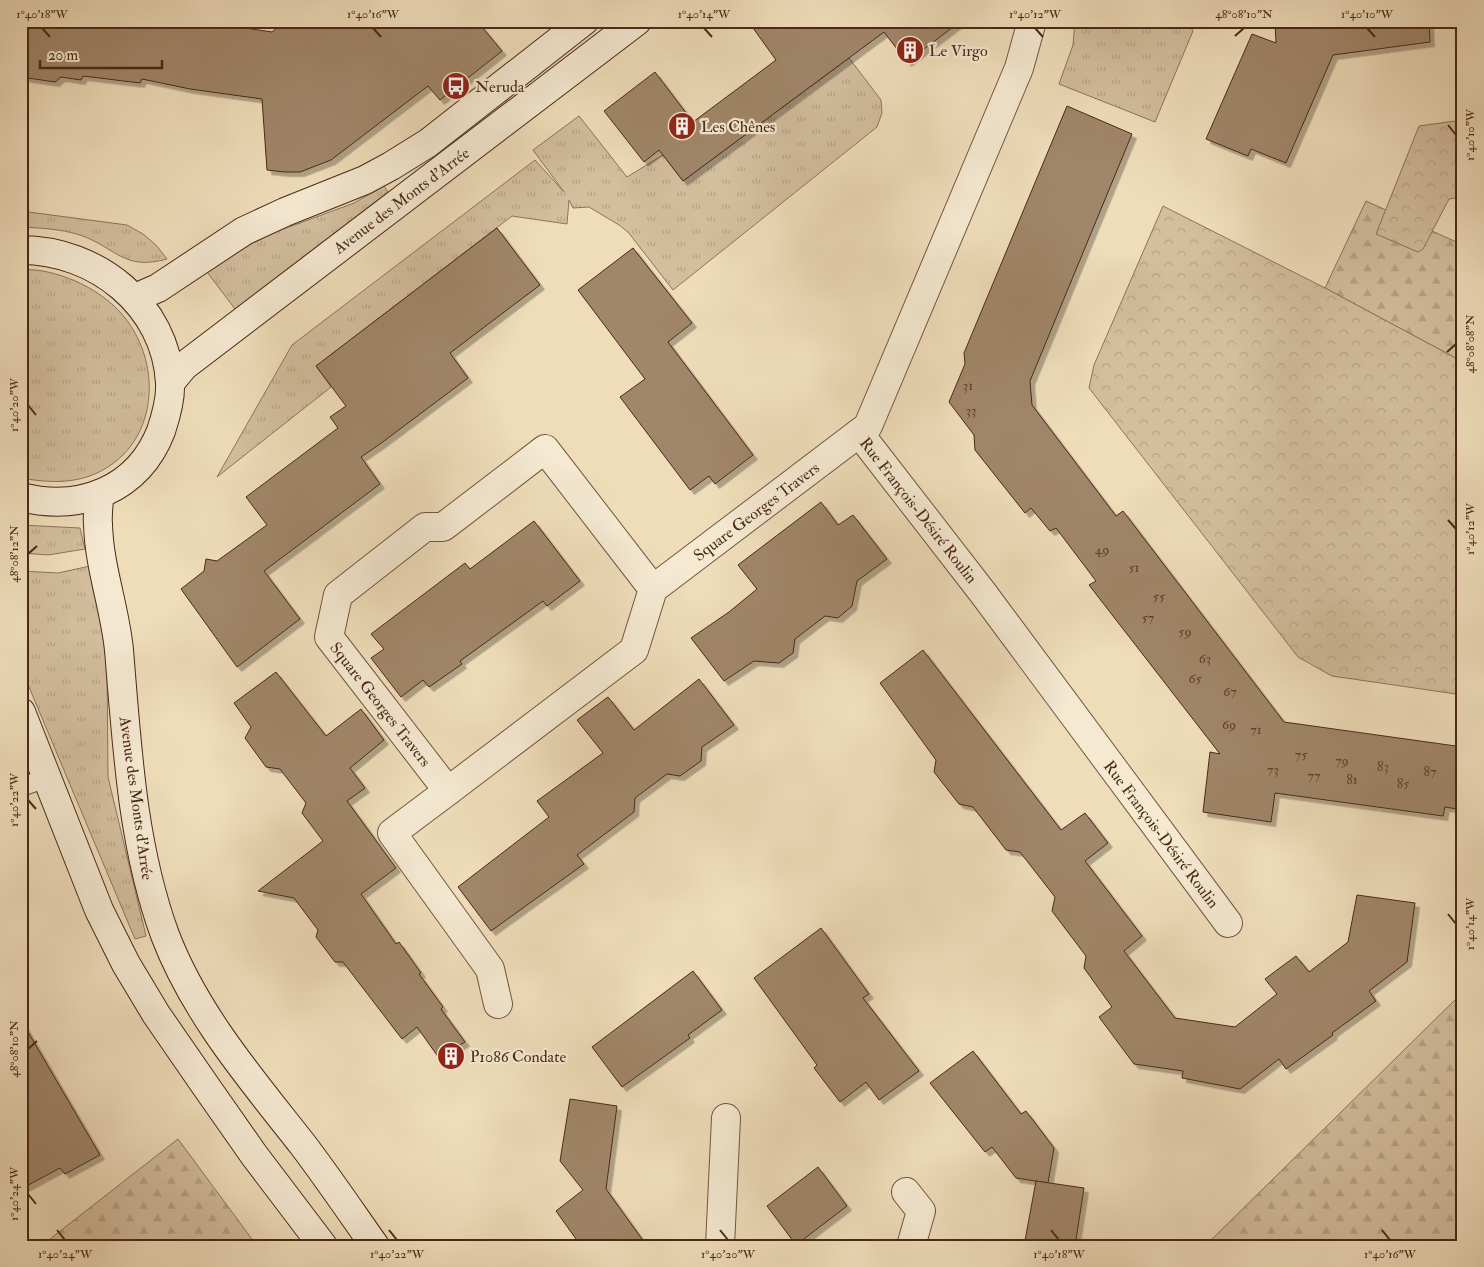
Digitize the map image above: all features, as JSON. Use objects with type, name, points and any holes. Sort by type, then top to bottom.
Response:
[{"type":"street","name":"Avenue des Monts d'Arrée","points":[[135,298],[158,288],[244,230],[365,180],[391,166],[428,143],[584,21]]},
{"type":"street","name":"Avenue des Monts d'Arrée","points":[[170,383],[191,360],[637,21]]},
{"type":"street","name":"Rue François-Désiré Roulin","points":[[1032,21],[1019,68],[868,426],[859,433],[983,593],[1228,923]]},
{"type":"street","points":[[21,250],[49,252],[86,264],[112,278],[135,298],[156,331],[164,350],[170,383],[165,421],[157,442],[149,456],[136,471],[118,485],[99,495],[71,501],[50,502],[21,497]]},
{"type":"street","name":"Square Georges Travers","points":[[448,791],[329,637],[338,595],[425,527],[443,527],[545,449],[653,589],[859,433]]},
{"type":"street","name":"Avenue des Monts d'Arrée","points":[[99,495],[98,524],[100,547],[118,640],[128,762],[151,893],[166,937],[185,979],[213,1026],[238,1062],[308,1152],[375,1246]]},
{"type":"street","points":[[498,1004],[490,969],[392,833],[634,650],[653,589]]},
{"type":"street","points":[[21,712],[99,910],[126,964],[156,1014],[204,1085],[323,1246]]},
{"type":"street","points":[[720,1246],[726,1118]]},
{"type":"street","points":[[906,1192],[920,1211],[911,1246]]},
{"type":"lane","points":[[21,787],[47,778]]},
{"type":"green space","points":[[1075,21],[1186,21],[1193,31],[1155,122],[1059,84],[1073,45]]},
{"type":"green space","points":[[849,58],[881,100],[882,113],[877,127],[673,290],[628,232],[589,207],[573,208],[569,200],[567,224],[512,216],[316,366],[331,387],[217,477],[292,345],[535,160],[564,192],[533,150],[579,116],[627,177],[663,155],[683,181]]},
{"type":"green space","points":[[1463,120],[1463,197],[1449,199],[1423,249],[1418,252],[1376,234],[1419,126]]},
{"type":"green space","points":[[384,186],[388,192],[235,309],[207,272],[262,237],[354,203]]},
{"type":"green space","points":[[1366,201],[1463,245],[1463,362],[1325,288]]},
{"type":"green space","points":[[1163,206],[1325,288],[1463,362],[1463,695],[1332,676],[1298,657],[1089,388],[1094,365]]},
{"type":"green space","points":[[21,211],[127,225],[143,234],[156,245],[167,259],[152,262],[130,260],[80,235],[58,230],[21,227]]},
{"type":"green space","points":[[21,270],[34,270],[54,274],[73,280],[94,291],[114,306],[125,318],[143,351],[148,368],[149,387],[148,405],[143,423],[135,439],[124,454],[107,468],[88,477],[61,481],[21,478]]},
{"type":"green space","points":[[21,525],[80,528],[85,549],[48,555],[21,553]]},
{"type":"green space","points":[[90,566],[102,610],[107,665],[108,777],[146,936],[135,939],[21,668],[21,571],[58,573]]},
{"type":"green space","points":[[1463,992],[1463,1246],[1205,1246]]},
{"type":"green space","points":[[178,1139],[257,1246],[41,1246]]},
{"type":"building","points":[[21,21],[198,21],[272,32],[285,21],[477,21],[502,51],[440,100],[428,86],[331,160],[300,172],[285,172],[267,170],[262,99],[190,89],[142,79],[140,83],[83,76],[81,80],[61,77],[55,82],[21,77]]},
{"type":"building","points":[[748,21],[961,21],[907,62],[884,32],[683,181],[659,150],[644,162],[604,111],[655,72],[693,122],[776,60]]},
{"type":"building","points":[[1275,21],[1429,21],[1430,42],[1333,55],[1286,163],[1251,149],[1248,156],[1206,139],[1252,34],[1276,43]]},
{"type":"building","points":[[1067,106],[1132,134],[1030,381],[1032,405],[1116,516],[1123,511],[1284,722],[1463,747],[1463,810],[1445,807],[1443,816],[1275,793],[1271,822],[1203,812],[1210,752],[1220,754],[1089,585],[1096,581],[1056,528],[1050,531],[1031,508],[1025,513],[975,450],[974,435],[949,402],[965,364],[964,353]]},
{"type":"building","points":[[497,228],[540,285],[450,353],[468,378],[361,457],[380,484],[264,571],[300,619],[237,667],[181,589],[204,571],[206,559],[217,561],[267,525],[246,497],[338,428],[330,417],[346,406],[316,366]]},
{"type":"building","points":[[633,248],[692,323],[668,342],[753,455],[715,484],[709,476],[690,490],[620,397],[645,379],[578,290]]},
{"type":"building","points":[[821,502],[838,525],[853,515],[887,559],[857,581],[852,606],[838,618],[825,616],[795,639],[793,653],[779,663],[754,661],[724,681],[691,638],[729,612],[757,589],[738,565]]},
{"type":"building","points":[[534,521],[580,581],[547,606],[543,601],[460,661],[462,664],[429,687],[423,680],[401,697],[371,658],[384,649],[371,634],[465,563],[470,569]]},
{"type":"building","points":[[923,650],[1061,830],[1085,813],[1108,843],[1085,861],[1142,936],[1124,951],[1175,1018],[1235,1027],[1277,994],[1265,979],[1296,956],[1309,972],[1348,942],[1357,895],[1415,903],[1407,962],[1369,991],[1376,1001],[1332,1033],[1333,1035],[1286,1069],[1279,1059],[1240,1089],[1182,1078],[1183,1071],[1134,1064],[1099,1017],[1112,1007],[1084,968],[1086,956],[1052,911],[1055,897],[1020,852],[1006,850],[973,807],[959,804],[934,772],[936,760],[880,683]]},
{"type":"building","points":[[276,672],[326,736],[361,709],[384,740],[350,768],[365,788],[347,801],[396,868],[361,894],[396,944],[399,942],[421,973],[419,974],[443,1007],[441,1009],[465,1042],[439,1058],[417,1027],[402,1039],[343,962],[335,962],[316,937],[318,930],[294,898],[258,891],[323,841],[302,813],[306,803],[280,769],[266,767],[245,738],[251,727],[234,703]]},
{"type":"building","points":[[699,679],[734,725],[702,747],[701,761],[680,776],[667,774],[635,798],[634,812],[577,855],[584,864],[491,931],[458,887],[549,817],[537,801],[603,753],[577,720],[608,697],[634,730]]},
{"type":"building","points":[[821,928],[869,994],[863,998],[919,1071],[879,1100],[866,1082],[840,1102],[814,1068],[817,1065],[754,978]]},
{"type":"building","points":[[693,971],[722,1010],[688,1035],[690,1038],[622,1087],[592,1047]]},
{"type":"building","points":[[21,1020],[100,1155],[65,1174],[60,1168],[21,1189]]},
{"type":"building","points":[[973,1051],[1021,1114],[1026,1111],[1054,1148],[1048,1183],[1016,1178],[992,1147],[985,1152],[930,1083]]},
{"type":"building","points":[[570,1099],[617,1106],[606,1189],[647,1246],[581,1246],[556,1211],[583,1190],[560,1161]]},
{"type":"building","points":[[818,1167],[847,1206],[796,1245],[767,1206]]},
{"type":"building","points":[[1036,1181],[1084,1188],[1075,1246],[1024,1246]]},
{"type":"place","name":"Le Virgo","points":[[910,50]]},
{"type":"place","name":"Neruda","points":[[456,86]]},
{"type":"place","name":"Les Chênes","points":[[682,126]]},
{"type":"place","name":"P1086 Condate","points":[[451,1056]]}]
